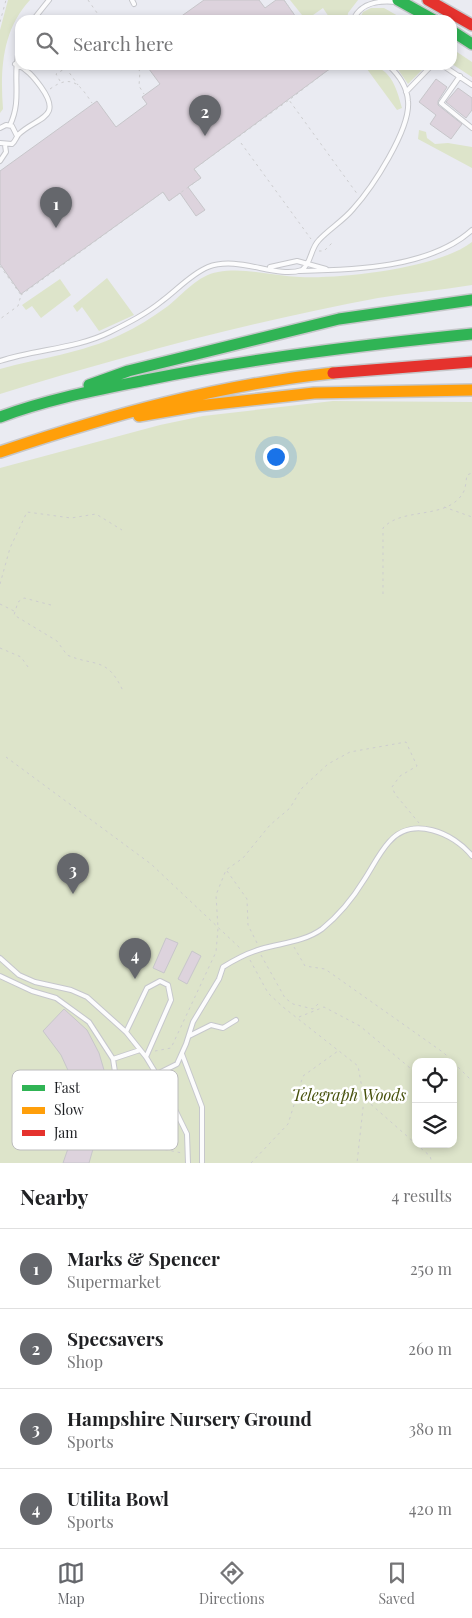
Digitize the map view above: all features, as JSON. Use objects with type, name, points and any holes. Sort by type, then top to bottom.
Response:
[{"type":"main road","points":[[430,1],[454,15]]},
{"type":"main road","points":[[401,2],[425,15]]},
{"type":"main road","points":[[457,16],[472,25]]},
{"type":"main road","points":[[457,34],[472,44]]},
{"type":"main road","points":[[0,417],[128,371],[224,346],[338,319],[472,300]]},
{"type":"main road","points":[[11,413],[96,390],[213,365],[353,345],[472,334]]},
{"type":"main road","points":[[0,452],[75,427],[151,405],[219,389],[340,371],[472,362]]},
{"type":"main road","points":[[75,427],[197,406],[314,393],[472,390]]},
{"type":"lane","points":[[37,15],[49,0]]},
{"type":"lane","points":[[356,15],[362,7],[371,2],[385,0],[401,2]]},
{"type":"lane","points":[[10,125],[16,111],[15,70]]},
{"type":"lane","points":[[0,161],[6,152],[2,144],[14,142],[17,136],[40,122],[49,111],[50,105],[45,92],[30,73],[25,70]]},
{"type":"lane","points":[[298,271],[308,263],[315,245],[362,199],[380,174],[401,132],[408,111],[406,92],[398,76],[393,70]]},
{"type":"lane","points":[[406,92],[427,70]]},
{"type":"lane","points":[[450,70],[472,85]]},
{"type":"lane","points":[[460,76],[441,103],[472,128]]},
{"type":"lane","points":[[0,127],[10,125]]},
{"type":"lane","points":[[10,125],[16,130],[17,136]]},
{"type":"lane","points":[[0,362],[72,345],[108,333],[147,313],[208,267],[225,263],[298,271],[339,270],[425,256],[448,247],[472,230]]},
{"type":"lane","points":[[262,267],[297,261],[322,268],[339,270]]},
{"type":"lane","points":[[165,1070],[176,1064],[182,1054],[194,1022],[219,979],[223,967],[247,954],[310,936],[321,929],[344,906],[390,840],[404,831],[425,829],[445,834],[465,846],[472,856]]},
{"type":"lane","points":[[0,958],[19,975],[35,982],[71,990],[87,997],[126,1032],[154,1070]]},
{"type":"lane","points":[[0,976],[32,991],[56,998],[89,1022],[113,1059],[115,1070]]},
{"type":"lane","points":[[126,1032],[148,988],[160,981],[168,985],[171,1000],[146,1057]]},
{"type":"lane","points":[[189,1036],[211,1025],[223,1028],[236,1020]]},
{"type":"lane","points":[[113,1059],[140,1050]]},
{"type":"lane","points":[[182,1054],[202,1106],[202,1162]]},
{"type":"lane","points":[[178,1116],[187,1134],[188,1163]]},
{"type":"path","points":[[0,22],[6,0]]},
{"type":"path","points":[[88,0],[98,15]]},
{"type":"path","points":[[284,0],[294,15]]},
{"type":"path","points":[[61,82],[56,74],[63,70]]},
{"type":"path","points":[[68,70],[92,104]]},
{"type":"path","points":[[139,70],[139,86],[144,94]]},
{"type":"path","points":[[0,319],[18,306],[21,295],[163,192],[169,201],[201,178],[194,168],[329,70]]},
{"type":"path","points":[[45,92],[61,82],[79,85]]},
{"type":"path","points":[[289,100],[362,199]]},
{"type":"path","points":[[241,143],[320,252],[324,251],[332,243]]},
{"type":"path","points":[[0,266],[21,295]]},
{"type":"path","points":[[383,594],[383,528],[393,519],[444,507],[460,496],[464,490],[467,475],[472,473]]},
{"type":"path","points":[[444,507],[472,517]]},
{"type":"path","points":[[0,584],[10,548],[27,512],[71,518],[96,514],[122,530]]},
{"type":"path","points":[[51,605],[29,597],[18,602],[14,611],[16,618],[57,641],[66,655],[98,663],[106,668],[115,675],[123,691]]},
{"type":"path","points":[[0,604],[14,611]]},
{"type":"path","points":[[0,648],[21,657],[28,666]]},
{"type":"path","points":[[148,1051],[163,1051],[171,1048],[216,952],[218,928],[215,907],[216,895],[226,870],[243,858],[270,825],[290,808],[302,788],[328,764],[350,752],[404,741],[408,744],[417,766],[400,776],[392,786],[392,790],[425,829]]},
{"type":"path","points":[[6,757],[151,864],[247,954],[268,992],[297,1018],[358,1066],[364,1099],[357,1163]]},
{"type":"path","points":[[226,870],[246,899],[249,930],[285,998],[293,1004],[313,1009],[319,1003]]},
{"type":"path","points":[[291,942],[305,966],[325,969],[331,973],[444,1053],[472,1081]]},
{"type":"path","points":[[297,1018],[324,1007],[360,1026],[410,1068]]},
{"type":"path","points":[[251,1163],[288,1124],[303,1076],[339,1050]]},
{"type":"path","points":[[364,1099],[412,1141]]},
{"type":"path","points":[[421,1148],[430,1156],[432,1163]]},
{"type":"path","points":[[168,1150],[188,1154]]},
{"type":"green space","points":[[8,0],[30,0],[19,15],[15,15],[15,22],[8,37],[3,65],[3,109],[0,113],[0,30]]},
{"type":"green space","points":[[290,0],[358,0],[348,15],[328,15],[323,8],[313,15],[302,15]]},
{"type":"green space","points":[[371,8],[384,8],[396,15],[362,15],[363,12]]},
{"type":"green space","points":[[457,52],[472,62],[472,77],[457,67]]},
{"type":"green space","points":[[368,70],[382,70],[391,78],[402,108],[397,110]]},
{"type":"green space","points":[[398,70],[422,70],[408,84]]},
{"type":"green space","points":[[419,130],[426,132],[427,138],[435,144],[448,143],[472,147],[472,168],[418,139]]},
{"type":"green space","points":[[472,242],[472,285],[378,298],[282,318],[140,353],[0,394],[0,369],[76,351],[120,335],[157,314],[197,281],[211,274],[238,271],[318,277],[365,274],[437,259],[457,251]]},
{"type":"green space","points":[[107,278],[134,315],[99,331],[82,307],[77,312],[73,306]]},
{"type":"green space","points":[[60,279],[71,295],[41,318],[32,306],[26,310],[22,305]]},
{"type":"green space","name":"Telegraph Woods","points":[[333,401],[472,402],[472,1163],[0,1163],[0,468],[160,425],[203,416]]},
{"type":"building","points":[[204,0],[259,0],[265,8],[276,0],[284,0],[294,15],[183,15]]},
{"type":"building","points":[[150,70],[328,70],[194,169],[201,178],[188,187],[205,210],[196,216],[180,193],[169,201],[163,192],[21,294],[0,264],[0,171],[97,101],[116,127],[147,104],[142,97],[160,84]]},
{"type":"building","points":[[436,79],[447,87],[438,101],[438,105],[462,124],[451,139],[430,124],[436,115],[419,102]]},
{"type":"building","points":[[458,88],[472,98],[472,110],[466,118],[446,102]]},
{"type":"building","points":[[166,938],[178,943],[164,973],[153,968]]},
{"type":"building","points":[[192,951],[201,956],[187,984],[178,979]]},
{"type":"building","points":[[64,1009],[87,1030],[99,1053],[104,1070],[68,1070],[61,1055],[43,1031]]},
{"type":"building","points":[[68,1150],[93,1150],[89,1163],[63,1163]]},
{"type":"traffic: fast","points":[[398,0],[425,15]]},
{"type":"traffic: fast","points":[[457,34],[472,44]]},
{"type":"traffic: fast","points":[[89,385],[128,371],[339,319],[472,300]]},
{"type":"traffic: fast","points":[[0,417],[36,405],[109,387],[187,372],[309,353],[472,334]]},
{"type":"traffic: slow","points":[[0,452],[164,403],[247,385],[333,373]]},
{"type":"traffic: slow","points":[[139,416],[197,406],[314,393],[472,390]]},
{"type":"traffic: jam","points":[[428,0],[454,15]]},
{"type":"traffic: jam","points":[[457,16],[472,25]]},
{"type":"traffic: jam","points":[[333,373],[472,362]]},
{"type":"place","name":"Specsavers","points":[[205,136]]},
{"type":"place","name":"Marks & Spencer","points":[[56,228]]},
{"type":"place","name":"Hampshire Nursery Ground","points":[[73,894]]},
{"type":"place","name":"Utilita Bowl","points":[[135,979]]}]
